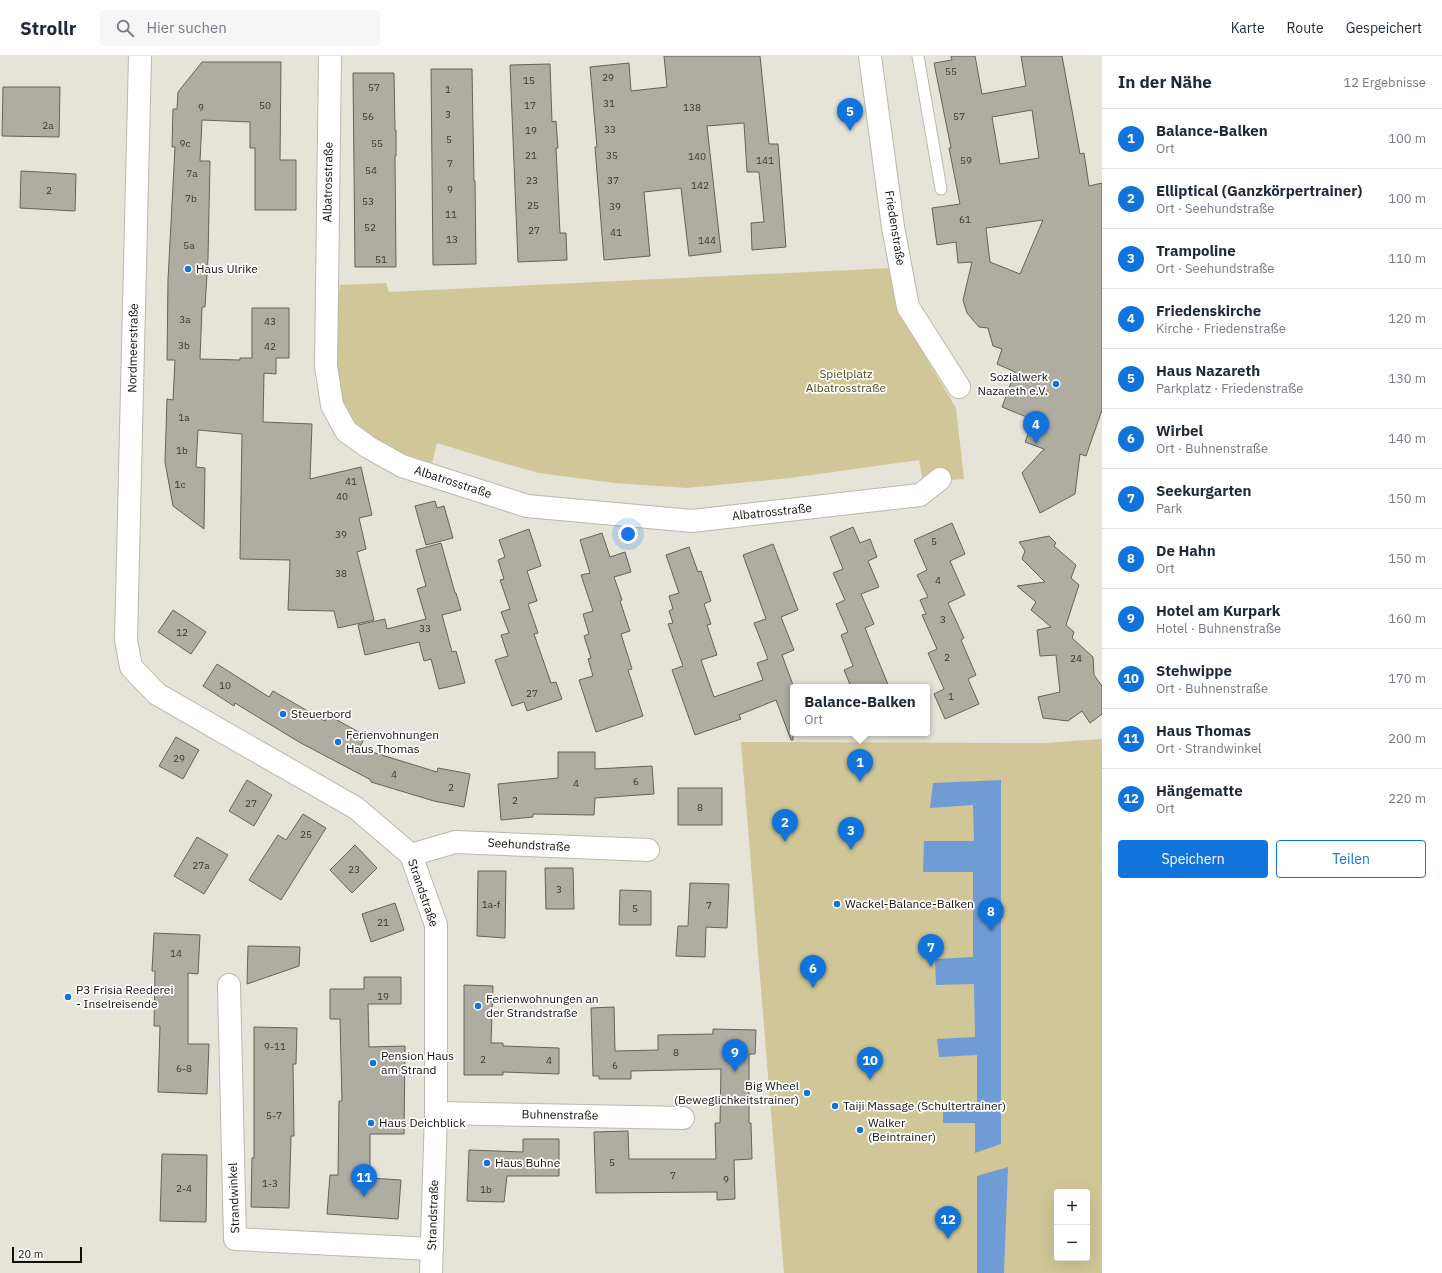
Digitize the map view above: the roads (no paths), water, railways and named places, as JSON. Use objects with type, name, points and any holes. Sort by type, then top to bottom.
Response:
[{"type":"street","name":"Nordmeerstraße","points":[[126,640],[140,56]]},
{"type":"street","name":"Albatrosstraße","points":[[330,56],[326,366],[332,405],[346,430],[368,447],[402,466],[527,506],[692,521],[920,495],[940,479]]},
{"type":"street","name":"Friedenstraße","points":[[870,56],[893,227],[908,307],[959,387]]},
{"type":"street","name":"Strandstraße","points":[[126,640],[132,667],[157,694],[356,808],[411,855],[436,925],[436,1113],[431,1273]]},
{"type":"street","name":"Seehundstraße","points":[[411,855],[455,842],[648,850]]},
{"type":"street","name":"Strandwinkel","points":[[229,985],[235,1239],[432,1249]]},
{"type":"street","name":"Buhnenstraße","points":[[436,1113],[683,1118]]},
{"type":"lane","points":[[918,56],[941,188]]},
{"type":"water","points":[[1001,780],[1001,1144],[975,1153],[975,1123],[943,1123],[943,1103],[977,1103],[977,1055],[939,1057],[937,1039],[975,1037],[974,984],[936,985],[935,959],[973,957],[973,872],[923,872],[924,841],[974,841],[973,805],[930,808],[933,783]]},
{"type":"water","points":[[1008,1167],[1004,1273],[977,1273],[977,1176]]},
{"type":"place","name":"Haus Nazareth","points":[[850,131]]},
{"type":"place","name":"Haus Ulrike","points":[[188,269]]},
{"type":"place","name":"Sozialwerk Nazareth e.V.","points":[[1056,384]]},
{"type":"place","name":"Friedenskirche","points":[[1036,444]]},
{"type":"place","name":"Steuerbord","points":[[283,714]]},
{"type":"place","name":"Ferienvohnungen Haus Thomas","points":[[338,742]]},
{"type":"place","name":"Balance-Balken","points":[[860,782]]},
{"type":"place","name":"Elliptical (Ganzkörpertrainer)","points":[[785,842]]},
{"type":"place","name":"Trampoline","points":[[851,850]]},
{"type":"place","name":"Wackel-Balance-Balken","points":[[837,904]]},
{"type":"place","name":"De Hahn","points":[[991,931]]},
{"type":"place","name":"Seekurgarten","points":[[931,967]]},
{"type":"place","name":"Wirbel","points":[[813,988]]},
{"type":"place","name":"P3 Frisia Reederei - Inselreisende","points":[[68,997]]},
{"type":"place","name":"Ferienwohnungen an der Strandstraße","points":[[478,1006]]},
{"type":"place","name":"Pension Haus am Strand","points":[[373,1063]]},
{"type":"place","name":"Hotel am Kurpark","points":[[735,1072]]},
{"type":"place","name":"Stehwippe","points":[[870,1080]]},
{"type":"place","name":"Big Wheel (Beweglichkeitstrainer)","points":[[807,1093]]},
{"type":"place","name":"Taiji Massage (Schultertrainer)","points":[[835,1106]]},
{"type":"place","name":"Haus Deichblick","points":[[371,1123]]},
{"type":"place","name":"Walker (Beintrainer)","points":[[860,1130]]},
{"type":"place","name":"Haus Buhne","points":[[487,1163]]},
{"type":"place","name":"Haus Thomas","points":[[364,1197]]},
{"type":"place","name":"Hängematte","points":[[948,1239]]},
{"type":"park label","name":"Spielplatz Albatrosstraße","points":[[846,381]]}]
